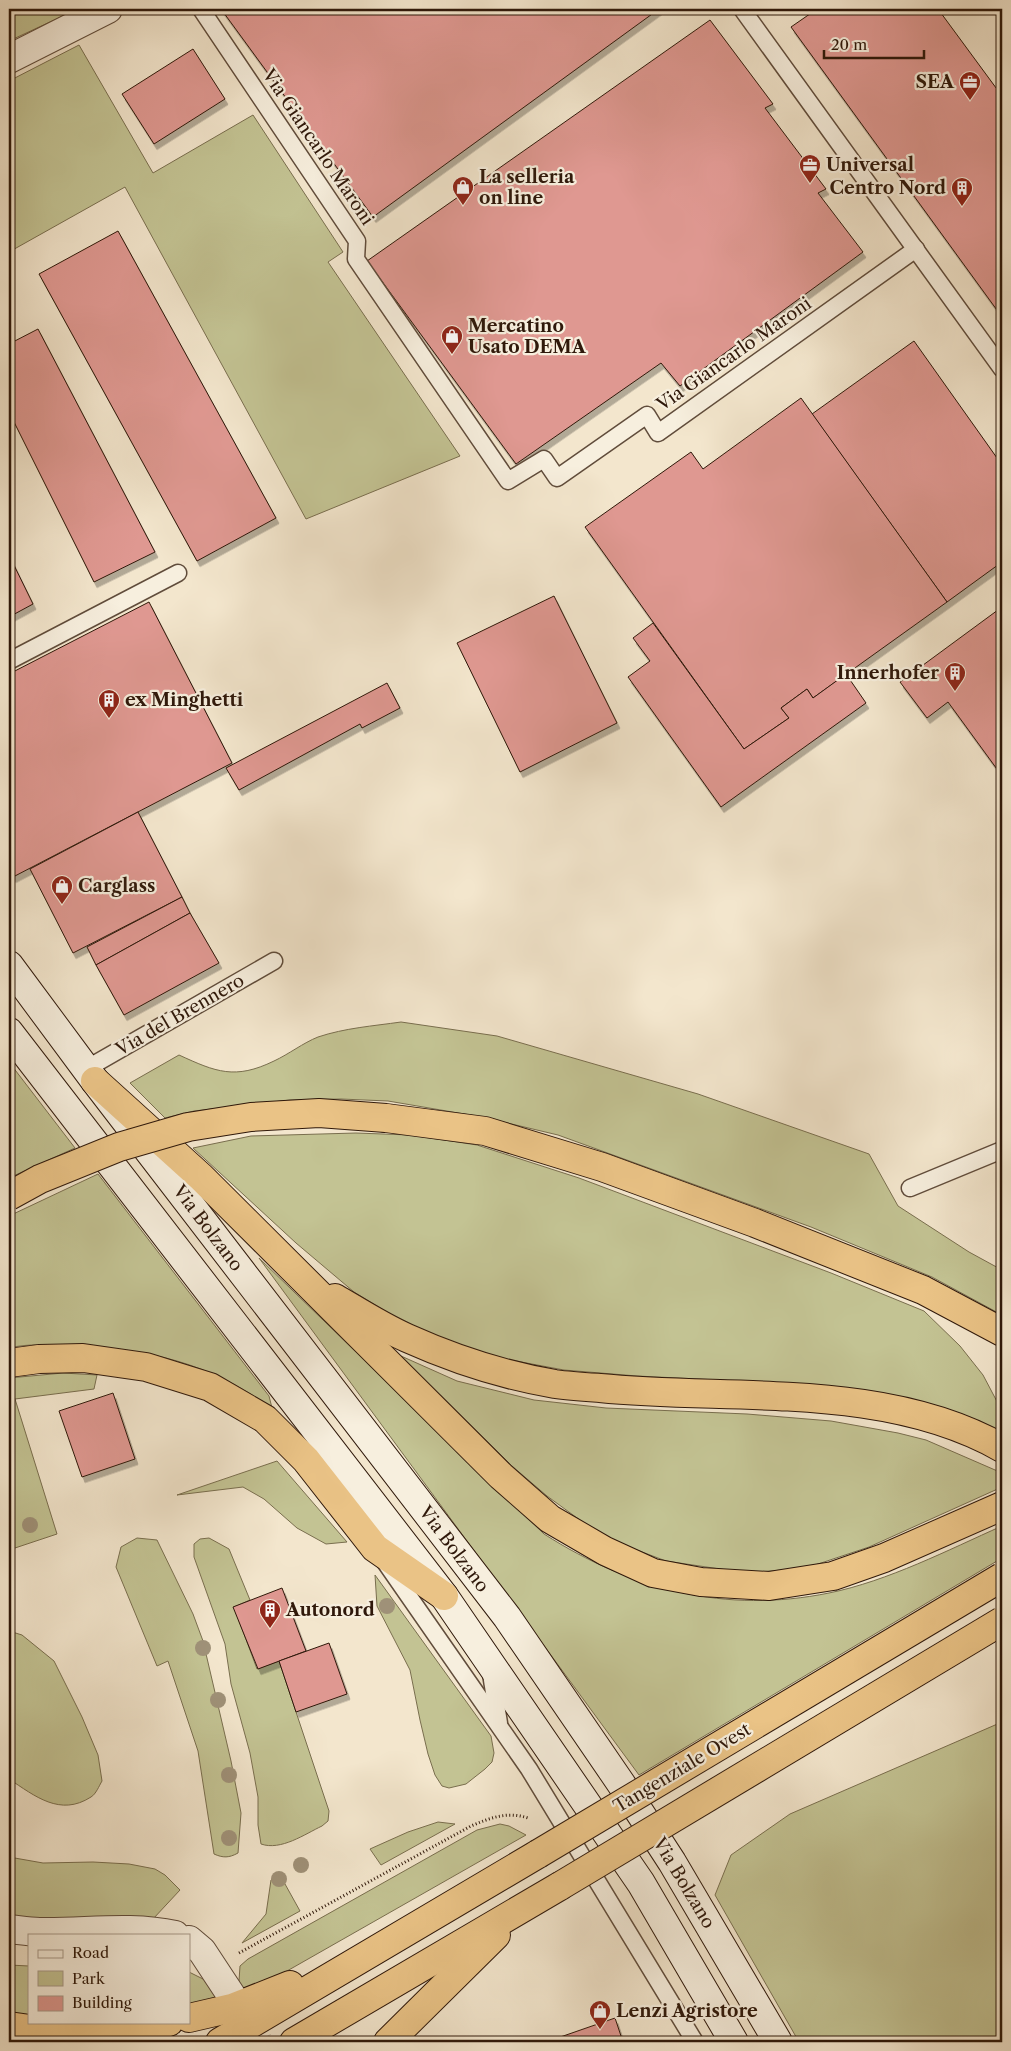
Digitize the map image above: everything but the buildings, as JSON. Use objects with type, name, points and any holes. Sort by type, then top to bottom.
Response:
[{"type":"highway","points":[[91,1075],[201,1177],[501,1476],[550,1519],[605,1551],[653,1572],[701,1582],[768,1586],[833,1576],[935,1537],[1002,1506]]},
{"type":"highway","points":[[9,1196],[40,1179],[120,1147],[188,1127],[250,1117],[319,1113],[386,1118],[485,1131],[602,1167],[755,1223],[923,1290],[1002,1332]]},
{"type":"highway","points":[[309,1284],[406,1338],[482,1368],[556,1384],[612,1390],[807,1399],[869,1405],[934,1420],[977,1434],[1002,1448]]},
{"type":"highway","points":[[9,1363],[39,1359],[83,1358],[146,1367],[210,1387],[265,1419],[306,1460],[375,1548],[444,1596]]},
{"type":"highway","name":"Tangenziale Ovest","points":[[362,1958],[1002,1577]]},
{"type":"highway","points":[[294,2042],[560,1886],[1002,1621]]},
{"type":"highway","points":[[388,2042],[525,1906]]},
{"type":"highway","points":[[190,2018],[232,2008],[362,1958]]},
{"type":"highway","points":[[220,2042],[362,1958]]},
{"type":"highway","points":[[9,2026],[72,2035],[159,2024]]},
{"type":"main road","points":[[9,59],[108,9]]},
{"type":"main road","points":[[9,965],[91,1075]]},
{"type":"main road","name":"Via Bolzano","points":[[9,1032],[444,1596],[641,1883],[734,2042]]},
{"type":"main road","name":"Via Bolzano","points":[[91,1075],[506,1617],[622,1785],[672,1862],[778,2042]]},
{"type":"main road","points":[[9,1929],[39,1932],[154,1930],[171,1934]]},
{"type":"main road","points":[[190,1941],[202,1951],[231,1995]]},
{"type":"lane","name":"Via Giancarlo Maroni","points":[[201,9],[357,241],[356,259],[508,482],[544,459],[557,478],[647,415],[658,432],[916,249]]},
{"type":"lane","points":[[742,9],[1002,369]]},
{"type":"lane","points":[[9,661],[178,572]]},
{"type":"lane","name":"Via del Brennero","points":[[91,1075],[274,961]]},
{"type":"lane","points":[[910,1188],[1002,1150]]},
{"type":"lane","points":[[375,1548],[529,1769],[695,2042]]},
{"type":"lane","points":[[489,1662],[500,1728]]},
{"type":"path","points":[[238,1954],[471,1826]]},
{"type":"green space","points":[[9,9],[78,9],[9,41]]},
{"type":"green space","points":[[79,45],[153,173],[253,115],[343,252],[328,262],[460,456],[306,519],[125,187],[9,252],[9,81]]},
{"type":"green space","points":[[401,1022],[497,1036],[698,1094],[869,1154],[898,1206],[969,1252],[1002,1270],[1002,1315],[932,1277],[811,1227],[558,1135],[482,1117],[388,1101],[341,1099],[290,1100],[194,1111],[165,1118],[130,1083],[179,1055],[204,1066],[226,1072],[237,1072],[260,1067],[274,1061],[318,1037],[349,1029]]},
{"type":"green space","points":[[9,1062],[75,1148],[9,1178]]},
{"type":"green space","points":[[356,1133],[410,1135],[477,1145],[579,1178],[831,1273],[924,1311],[960,1346],[983,1375],[1002,1411],[1002,1438],[799,1384],[637,1376],[564,1370],[505,1359],[457,1345],[403,1322],[354,1292],[296,1243],[193,1148],[251,1136]]},
{"type":"green space","points":[[98,1174],[269,1396],[272,1408],[224,1379],[178,1361],[154,1355],[74,1346],[33,1345],[9,1348],[9,1216]]},
{"type":"green space","points":[[259,1258],[544,1534],[611,1570],[646,1583],[681,1592],[753,1601],[791,1599],[851,1588],[917,1564],[1002,1526],[1002,1558],[639,1775]]},
{"type":"green space","points":[[401,1356],[457,1381],[534,1400],[606,1408],[747,1414],[831,1421],[898,1433],[926,1440],[1002,1473],[1002,1487],[869,1547],[806,1568],[747,1573],[666,1561],[621,1544],[584,1523],[547,1496],[512,1466]]},
{"type":"green space","points":[[63,1373],[97,1375],[94,1389],[15,1399],[57,1534],[9,1550],[9,1378]]},
{"type":"green space","points":[[277,1461],[347,1542],[326,1544],[297,1528],[264,1499],[243,1487],[177,1495]]},
{"type":"green space","points":[[137,1538],[157,1540],[193,1614],[203,1641],[241,1813],[238,1853],[229,1857],[214,1854],[198,1751],[168,1661],[157,1666],[116,1567],[121,1547]]},
{"type":"green space","points":[[209,1538],[229,1549],[250,1600],[234,1607],[257,1669],[279,1661],[329,1811],[328,1821],[322,1826],[301,1837],[277,1845],[261,1844],[258,1825],[258,1797],[250,1753],[231,1684],[225,1644],[194,1557],[194,1544],[200,1539]]},
{"type":"green space","points":[[375,1575],[491,1736],[494,1753],[492,1762],[466,1784],[449,1788],[442,1786],[435,1775],[428,1754],[410,1670],[377,1606]]},
{"type":"green space","points":[[9,1631],[22,1635],[54,1661],[82,1717],[98,1755],[102,1781],[93,1796],[80,1803],[58,1805],[48,1802],[28,1792],[9,1779]]},
{"type":"green space","points":[[1002,1722],[1002,2042],[799,2042],[715,1895],[731,1855],[790,1814]]},
{"type":"green space","points":[[438,1822],[455,1824],[381,1865],[370,1849],[408,1832]]},
{"type":"green space","points":[[500,1824],[509,1826],[526,1835],[287,1971],[243,1991],[239,1981],[240,1966],[248,1959],[477,1830]]},
{"type":"green space","points":[[9,1857],[43,1863],[93,1862],[129,1864],[155,1869],[165,1875],[180,1890],[153,1919],[9,1919]]},
{"type":"green space","points":[[280,1875],[300,1911],[242,1943],[266,1914],[271,1880]]},
{"type":"green space","points":[[9,1965],[28,1966],[28,2019],[9,2015]]},
{"type":"green space","points":[[190,1972],[205,1980],[219,1999],[190,2007]]},
{"type":"tunnel","points":[[237,2005],[259,2042]]},
{"type":"place","name":"SEA","points":[[970,101]]},
{"type":"place","name":"Universal","points":[[810,184]]},
{"type":"place","name":"La selleria on line","points":[[463,206]]},
{"type":"place","name":"Centro Nord","points":[[962,207]]},
{"type":"place","name":"Mercatino Usato DEMA","points":[[452,355]]},
{"type":"place","name":"Innerhofer","points":[[955,692]]},
{"type":"place","name":"ex Minghetti","points":[[109,719]]},
{"type":"place","name":"Carglass","points":[[62,905]]},
{"type":"place","name":"Autonord","points":[[270,1629]]},
{"type":"place","name":"Lenzi Agristore","points":[[600,2030]]}]
